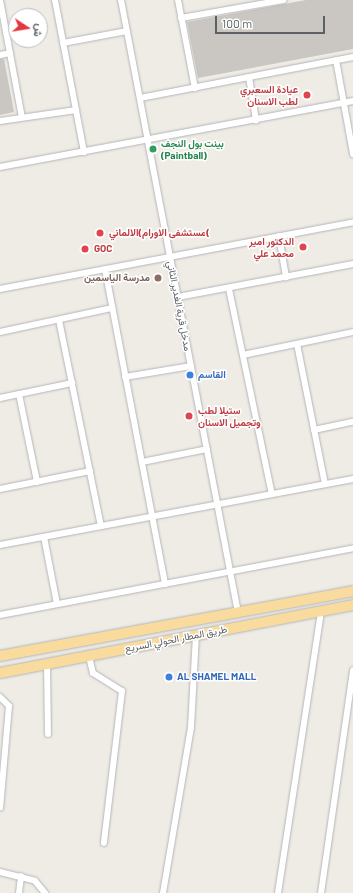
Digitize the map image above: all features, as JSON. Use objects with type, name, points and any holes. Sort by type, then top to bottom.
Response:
[{"type":"highway","name":"طريق المطار الحولي السريع","points":[[0,656],[353,591]]},
{"type":"highway","name":"طريق المطار الحولي السريع","points":[[0,673],[353,605]]},
{"type":"highway","points":[[51,663],[52,646]]},
{"type":"highway","points":[[17,653],[21,661],[20,670]]},
{"type":"street","points":[[0,0],[22,117]]},
{"type":"street","points":[[55,0],[84,152]]},
{"type":"street","name":"مدخل قرية الغدير الثاني","points":[[121,0],[238,612]]},
{"type":"street","points":[[178,0],[195,88]]},
{"type":"street","points":[[236,0],[238,8]]},
{"type":"street","points":[[181,18],[283,0]]},
{"type":"street","points":[[63,43],[127,30]]},
{"type":"street","points":[[0,55],[10,53]]},
{"type":"street","points":[[140,98],[353,57]]},
{"type":"street","points":[[336,60],[353,154]]},
{"type":"street","points":[[249,77],[256,120]]},
{"type":"street","points":[[0,167],[148,142],[353,101]]},
{"type":"street","points":[[0,121],[76,110]]},
{"type":"street","points":[[0,289],[353,222]]},
{"type":"street","points":[[279,236],[286,277]]},
{"type":"street","points":[[178,298],[353,264]]},
{"type":"street","points":[[105,269],[165,584]]},
{"type":"street","points":[[229,289],[272,494]]},
{"type":"street","points":[[0,332],[112,308]]},
{"type":"street","points":[[59,320],[101,526]]},
{"type":"street","points":[[243,355],[353,332]]},
{"type":"street","points":[[297,344],[325,484]]},
{"type":"street","points":[[125,377],[191,366]]},
{"type":"street","points":[[0,398],[72,383]]},
{"type":"street","points":[[19,394],[37,482]]},
{"type":"street","points":[[314,430],[353,422]]},
{"type":"street","points":[[142,462],[207,449]]},
{"type":"street","points":[[0,488],[90,472]]},
{"type":"street","points":[[0,545],[353,479]]},
{"type":"street","points":[[44,537],[57,604]]},
{"type":"street","points":[[0,615],[353,548]]},
{"type":"street","points":[[278,893],[321,612]]},
{"type":"street","points":[[163,893],[191,727],[196,635]]},
{"type":"street","points":[[89,656],[93,673],[122,691],[104,843]]},
{"type":"street","points":[[48,734],[51,663]]},
{"type":"street","points":[[321,893],[353,670]]},
{"type":"street","points":[[0,697],[9,706],[0,808]]},
{"type":"street","points":[[0,872],[21,876],[41,884],[45,893]]},
{"type":"street","points":[[19,893],[21,876]]},
{"type":"building","points":[[306,0],[353,0],[353,49],[198,78],[187,22]]},
{"type":"building","points":[[0,59],[4,59],[14,112],[0,115]]},
{"type":"place","name":"عيادة السعبري لطب الاسنان","points":[[307,95]]},
{"type":"place","name":"بينت بول النجف (Paintball)","points":[[153,149]]},
{"type":"place","name":"مستشفى الاورام)الالماني(","points":[[100,233]]},
{"type":"place","name":"الدكتور امير محمد علي","points":[[303,247]]},
{"type":"place","name":"GOC","points":[[85,249]]},
{"type":"place","name":"مدرسة الياسمين","points":[[158,278]]},
{"type":"place","name":"القاسم","points":[[190,375]]},
{"type":"place","name":"ستيلا لطب وتجميل الاسنان","points":[[189,416]]},
{"type":"place","name":"AL SHAMEL MALL","points":[[169,677]]}]
